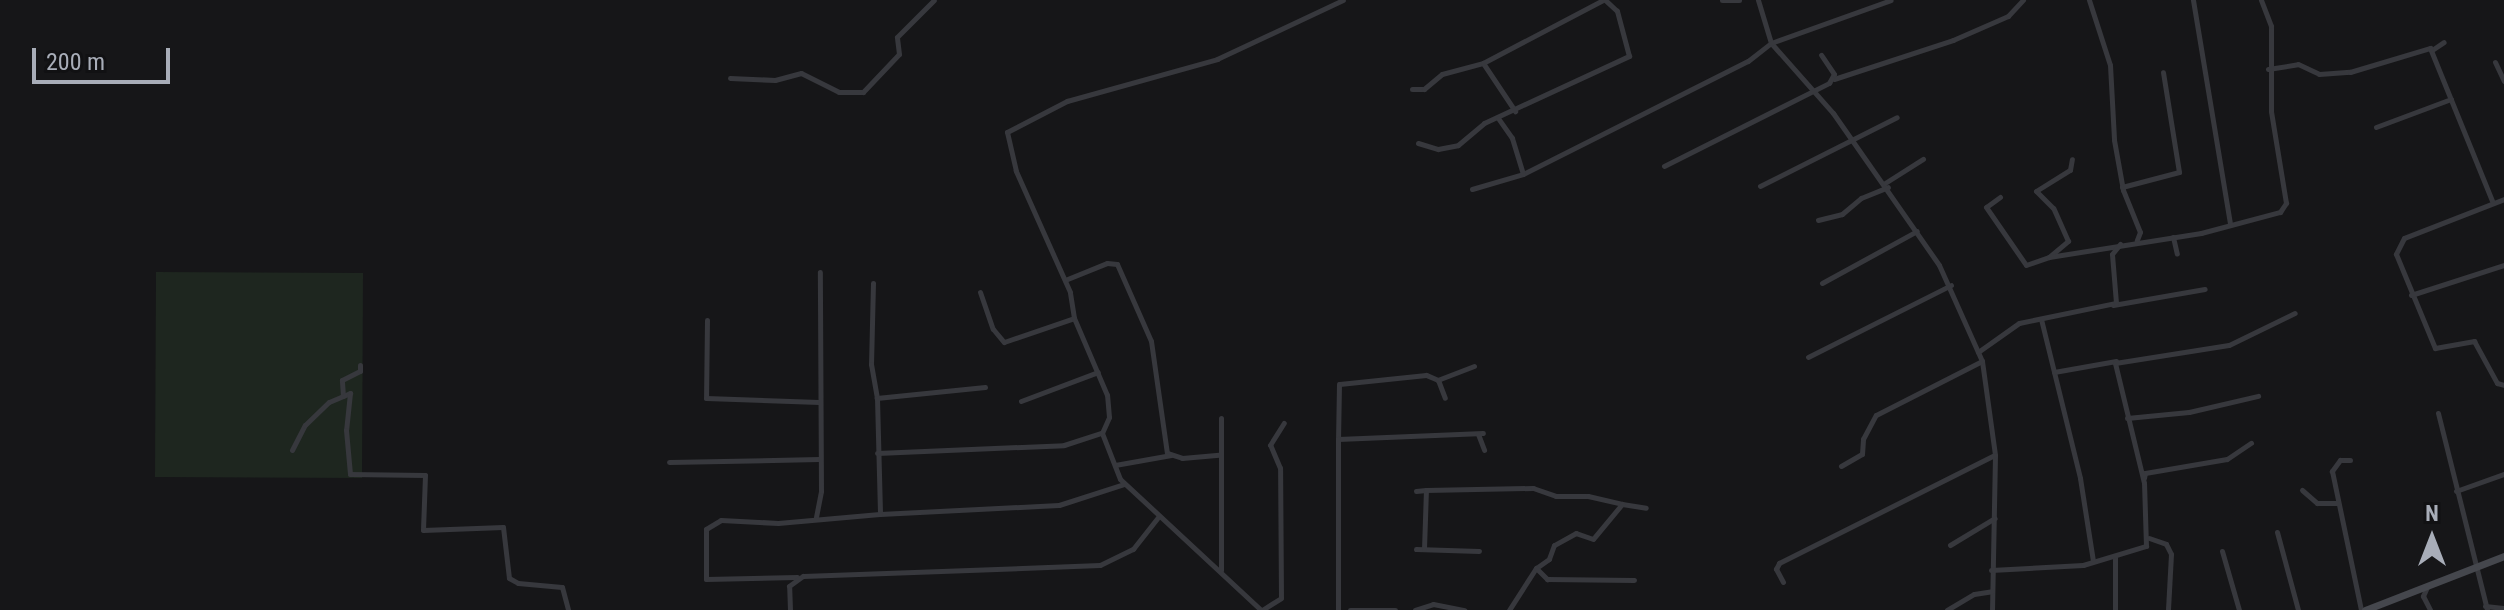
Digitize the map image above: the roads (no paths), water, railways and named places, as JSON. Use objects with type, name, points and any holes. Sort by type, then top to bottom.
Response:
[{"type":"street","points":[[730,78],[775,80],[801,73],[839,92],[863,92],[899,54],[897,37],[934,0]]},
{"type":"street","points":[[1284,423],[1270,445],[1280,468],[1281,598],[1261,610],[1124,484],[1102,433],[1109,403],[1074,318],[1065,280],[1016,171],[1007,132],[1067,101],[1217,59],[1343,0]]},
{"type":"street","points":[[1412,89],[1424,89],[1442,74],[1483,63],[1604,0],[1617,11],[1629,56],[1498,118],[1458,145],[1438,149],[1418,143]]},
{"type":"street","points":[[1722,0],[1739,0]]},
{"type":"street","points":[[1758,0],[1771,43],[1886,185],[1951,285],[1982,361],[1995,455],[1992,610]]},
{"type":"street","points":[[1472,189],[1523,174],[1748,61],[1771,43],[1891,0]]},
{"type":"street","points":[[1664,166],[1833,79],[1953,40],[2008,16],[2023,0]]},
{"type":"street","points":[[2089,0],[2110,65],[2122,187],[2139,227],[2136,241]]},
{"type":"street","points":[[2193,0],[2230,224]]},
{"type":"street","points":[[2049,257],[2061,259],[2121,243],[2173,237],[2280,212],[2286,203],[2268,69],[2271,26],[2261,0]]},
{"type":"street","points":[[2268,69],[2298,64],[2319,74],[2350,72],[2416,48],[2432,50],[2444,42]]},
{"type":"street","points":[[2432,50],[2493,203]]},
{"type":"street","points":[[1821,55],[1833,79]]},
{"type":"street","points":[[2495,62],[2504,81]]},
{"type":"street","points":[[1483,63],[1515,111]]},
{"type":"street","points":[[2122,187],[2179,172],[2163,72]]},
{"type":"street","points":[[2376,127],[2451,99]]},
{"type":"street","points":[[1760,186],[1897,117]]},
{"type":"street","points":[[1498,118],[1512,138],[1523,174]]},
{"type":"street","points":[[1818,220],[1842,214],[1861,198],[1923,159]]},
{"type":"street","points":[[2000,197],[1986,207],[2026,265],[2049,257],[2068,241],[2053,208],[2036,191],[2070,170],[2072,159]]},
{"type":"street","points":[[2504,199],[2402,240],[2396,254],[2435,348],[2474,341],[2497,383],[2504,385]]},
{"type":"street","points":[[1822,283],[1917,231]]},
{"type":"street","points":[[2173,237],[2177,254]]},
{"type":"street","points":[[2112,306],[2118,294],[2112,254],[2121,243]]},
{"type":"street","points":[[1065,280],[1107,263],[1117,264],[1151,341],[1164,439],[1171,455]]},
{"type":"street","points":[[2411,295],[2504,265]]},
{"type":"street","points":[[813,519],[820,512],[820,272]]},
{"type":"street","points":[[873,283],[871,364],[877,398],[880,514]]},
{"type":"street","points":[[1808,357],[1951,285]]},
{"type":"street","points":[[1978,352],[2019,323],[2205,289]]},
{"type":"street","points":[[980,292],[993,329],[1004,342],[1074,318]]},
{"type":"street","points":[[2054,372],[2229,345],[2295,313]]},
{"type":"street","points":[[2041,319],[2093,561]]},
{"type":"street","points":[[707,320],[706,398],[819,402]]},
{"type":"street","points":[[1841,466],[1862,454],[1863,439],[1876,415],[1982,361]]},
{"type":"street","points":[[2118,361],[2127,418],[2144,483]]},
{"type":"street","points":[[343,396],[342,380],[360,371],[360,365]]},
{"type":"street","points":[[1338,610],[1339,384],[1426,375],[1438,380],[1474,366]]},
{"type":"street","points":[[1021,401],[1098,372]]},
{"type":"street","points":[[1438,380],[1445,398]]},
{"type":"street","points":[[877,398],[985,387]]},
{"type":"street","points":[[292,450],[305,425],[343,396],[351,394],[346,430],[350,474],[425,475],[423,530],[506,528],[509,578],[518,583],[562,587],[568,610]]},
{"type":"street","points":[[2127,418],[2189,412],[2258,396]]},
{"type":"street","points":[[2438,413],[2486,608],[2504,608]]},
{"type":"street","points":[[1221,418],[1221,571]]},
{"type":"street","points":[[877,453],[1064,445],[1102,433]]},
{"type":"street","points":[[1338,439],[1480,433],[1484,450]]},
{"type":"street","points":[[1991,570],[2093,561],[2141,549],[2148,538],[2145,473],[2227,459],[2251,443]]},
{"type":"street","points":[[1115,465],[1171,455],[1219,455]]},
{"type":"street","points":[[1783,582],[1779,563],[1995,455]]},
{"type":"street","points":[[669,462],[819,459]]},
{"type":"street","points":[[2350,460],[2340,460],[2333,469],[2363,610],[2504,556]]},
{"type":"street","points":[[2456,491],[2504,474]]},
{"type":"street","points":[[1124,484],[1059,505],[813,519],[721,520],[706,529],[706,579],[1100,565],[1133,549],[1159,516]]},
{"type":"street","points":[[1416,491],[1533,488],[1556,496],[1588,496],[1646,508]]},
{"type":"street","points":[[1424,549],[1426,490]]},
{"type":"street","points":[[2302,490],[2317,503],[2338,503]]},
{"type":"street","points":[[1509,610],[1536,568],[1549,559],[1554,545],[1576,533],[1593,539],[1622,504]]},
{"type":"street","points":[[1950,545],[1996,518]]},
{"type":"street","points":[[2277,532],[2298,610]]},
{"type":"street","points":[[2148,538],[2166,544],[2171,554],[2168,610]]},
{"type":"street","points":[[1416,549],[1479,551]]},
{"type":"street","points":[[2222,551],[2239,610]]},
{"type":"street","points":[[2115,556],[2115,610]]},
{"type":"street","points":[[1536,568],[1547,579],[1634,580]]},
{"type":"street","points":[[790,610],[789,586],[798,577]]},
{"type":"street","points":[[2423,596],[2427,587]]},
{"type":"street","points":[[1947,610],[1974,594],[1992,591]]},
{"type":"street","points":[[2409,594],[2423,596]]},
{"type":"street","points":[[2423,596],[2430,610]]},
{"type":"street","points":[[1415,610],[1433,604],[1464,610]]},
{"type":"street","points":[[1350,610],[1395,610]]}]
